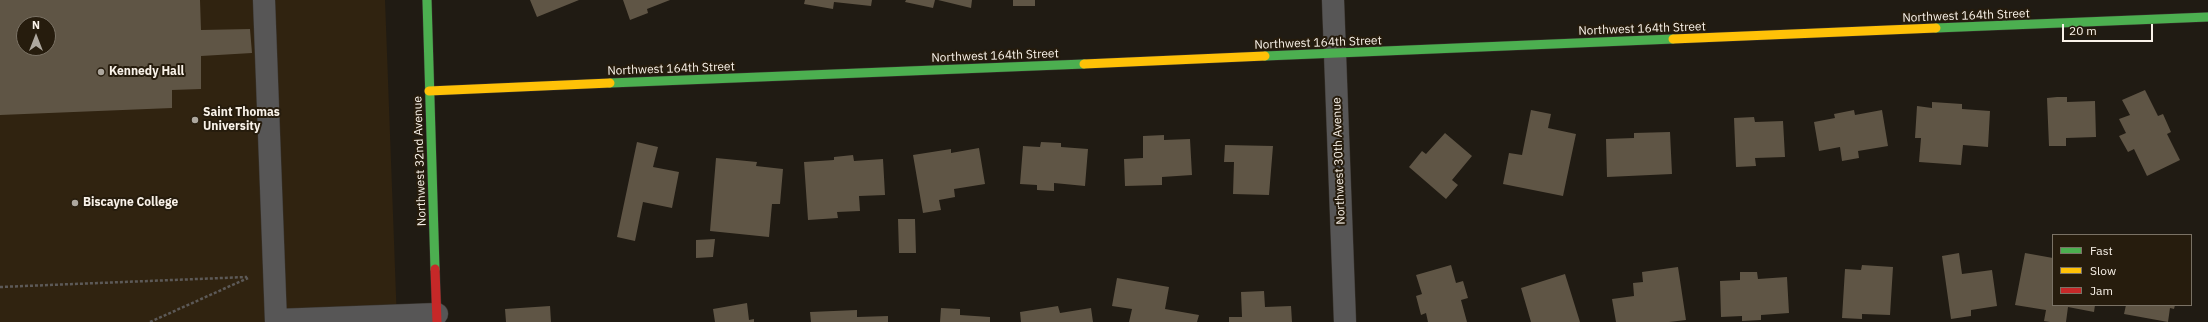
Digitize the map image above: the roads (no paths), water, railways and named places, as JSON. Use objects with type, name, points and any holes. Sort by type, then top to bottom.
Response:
[{"type":"street","points":[[264,0],[276,321],[437,318]]},
{"type":"street","name":"Northwest 32nd Avenue","points":[[427,0],[437,318]]},
{"type":"street","name":"Northwest 30th Avenue","points":[[1333,0],[1345,322]]},
{"type":"street","name":"Northwest 164th Street","points":[[430,91],[2208,17]]},
{"type":"place","name":"Kennedy Hall","points":[[101,72]]},
{"type":"place","name":"Saint Thomas University","points":[[195,120]]},
{"type":"place","name":"Biscayne College","points":[[75,203]]}]
